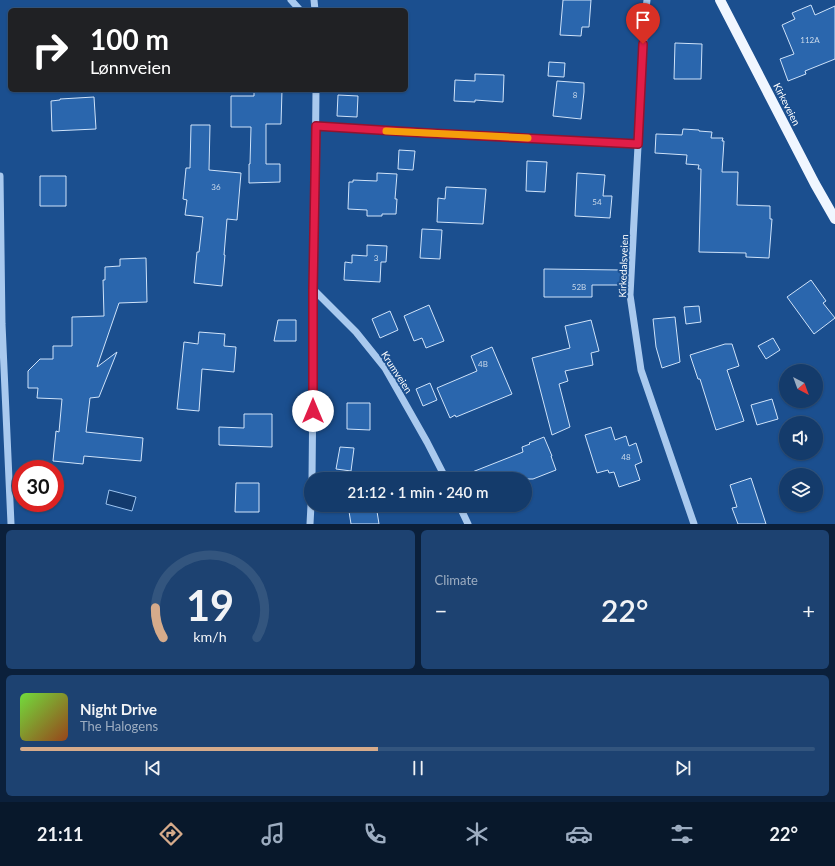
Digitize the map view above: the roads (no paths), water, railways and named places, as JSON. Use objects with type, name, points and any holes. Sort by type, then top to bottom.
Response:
[{"type":"main road","name":"Kirkeveien","points":[[720,0],[815,184],[835,219]]},
{"type":"street","points":[[291,0],[298,8]]},
{"type":"street","name":"Kirkedalsveien","points":[[647,0],[630,296],[641,370],[694,524]]},
{"type":"street","points":[[312,472],[316,92]]},
{"type":"street","points":[[316,126],[638,144]]},
{"type":"street","points":[[0,176],[2,324],[12,524]]},
{"type":"street","name":"Krumveien","points":[[313,289],[356,332],[385,368],[442,472]]},
{"type":"street","points":[[310,524],[311,512]]},
{"type":"street","points":[[462,512],[468,524]]},
{"type":"water","points":[[109,490],[136,497],[132,511],[106,504]]}]
